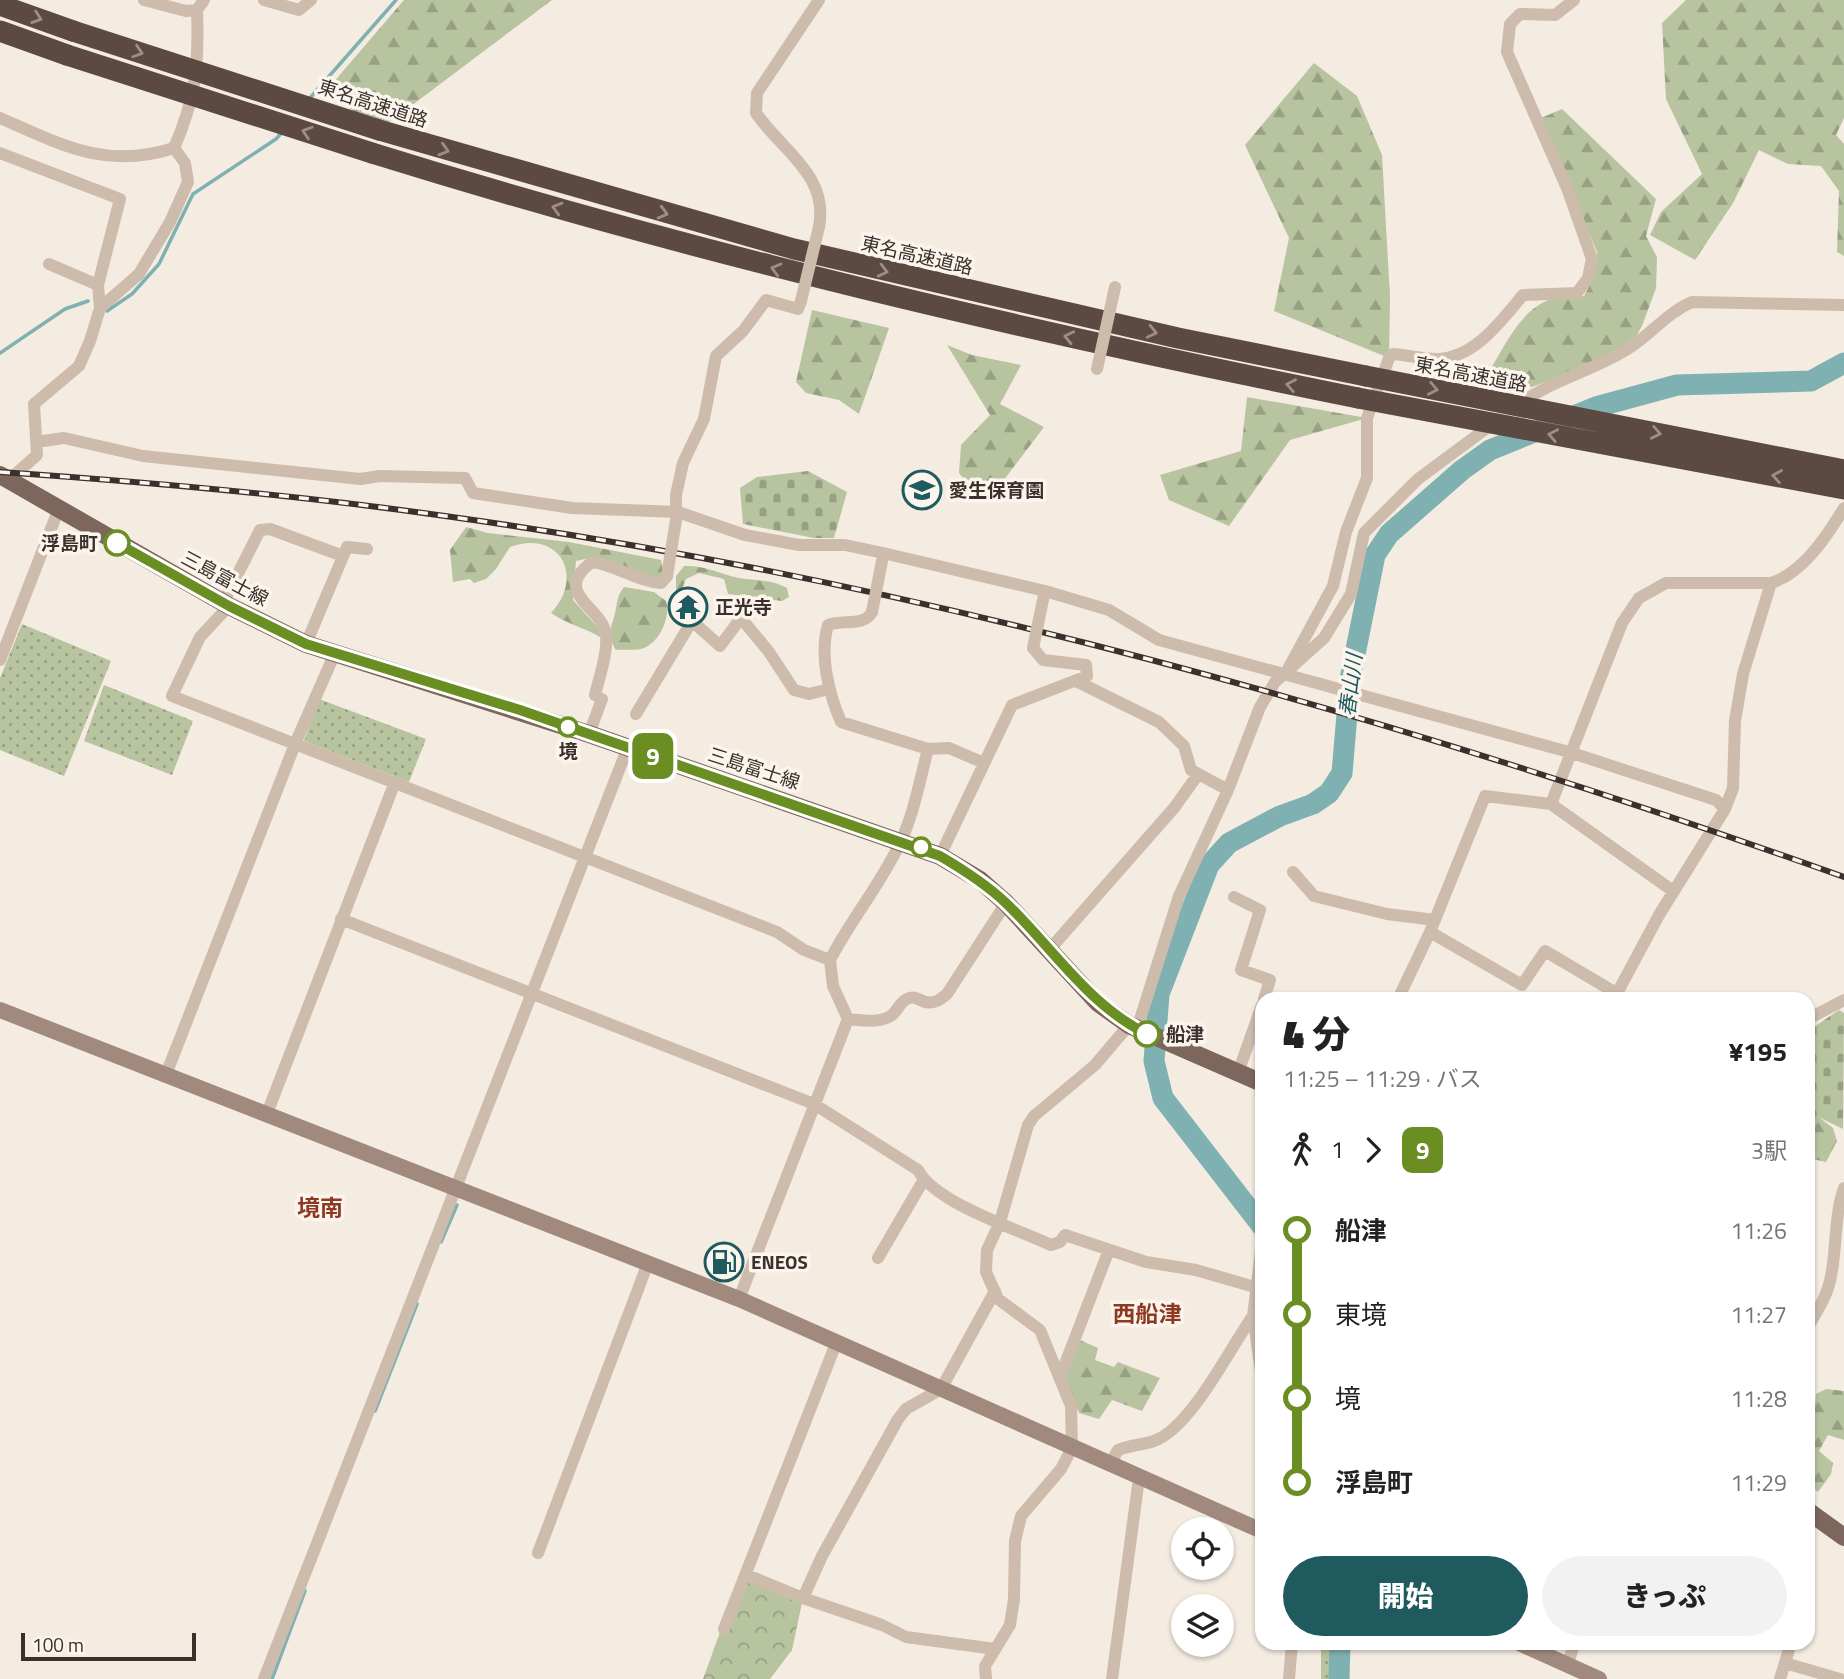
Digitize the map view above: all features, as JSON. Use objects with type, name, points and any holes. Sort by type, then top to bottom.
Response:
[{"type":"highway","name":"東名高速道路","points":[[0,5],[379,130],[794,249],[1125,326],[1844,470]]},
{"type":"highway","points":[[0,31],[67,55],[495,191],[790,272],[1174,361],[1844,489]]},
{"type":"main road","name":"三島富士線","points":[[5,477],[58,511],[226,604],[306,644],[628,747],[901,840],[940,856],[980,880],[1006,903],[1098,1003],[1144,1033],[1255,1080]]},
{"type":"main road","points":[[1815,1516],[1844,1537]]},
{"type":"street","points":[[0,118],[104,158],[157,154],[174,148],[190,112],[198,57],[201,5],[186,11],[144,0]]},
{"type":"street","points":[[264,0],[299,10],[311,0]]},
{"type":"street","points":[[589,734],[599,697],[607,635],[601,620],[579,598],[577,581],[582,569],[592,562],[608,564],[646,582],[661,583],[667,576],[677,516],[676,495],[683,463],[704,419],[716,356],[743,331],[766,300],[798,309],[802,301],[819,227],[821,197],[804,167],[756,113],[757,93],[819,0]]},
{"type":"street","points":[[1286,675],[1333,586],[1346,532],[1367,478],[1367,418],[1389,358],[1393,354],[1439,359],[1462,352],[1490,333],[1523,295],[1577,293],[1588,278],[1592,259],[1567,188],[1507,52],[1510,24],[1520,14],[1555,15],[1574,0]]},
{"type":"street","points":[[100,308],[139,274],[170,222],[188,182],[185,163],[174,148]]},
{"type":"street","points":[[0,153],[120,199],[98,285],[100,308],[79,366],[34,404],[37,455],[5,477]]},
{"type":"street","points":[[49,264],[98,285]]},
{"type":"street","points":[[1097,369],[1115,287]]},
{"type":"street","points":[[986,1679],[985,1666],[1010,1626],[1014,1599],[1015,1541],[1021,1516],[1062,1469],[1072,1448],[1071,1406],[1040,1330],[998,1299],[986,1272],[987,1250],[1000,1222],[1028,1125],[1095,1065],[1144,1033],[1179,896],[1228,790],[1260,707],[1275,682],[1286,675],[1324,638],[1351,594],[1364,533],[1418,479],[1532,394],[1629,349],[1675,309],[1692,302],[1844,304]]},
{"type":"street","points":[[36,442],[64,439],[143,456],[360,479],[380,476],[465,478],[472,492],[572,508],[677,516],[745,535],[799,545],[845,545],[883,557],[1109,610],[1159,640],[1569,752],[1716,800],[1725,809]]},
{"type":"street","points":[[1551,804],[1569,752],[1622,623],[1639,598],[1666,583],[1771,583],[1783,579],[1798,567],[1844,510]]},
{"type":"street","points":[[0,660],[58,511]]},
{"type":"street","points":[[343,556],[270,529],[260,530],[226,604],[200,636],[172,696],[777,932],[804,950],[830,960]]},
{"type":"street","points":[[306,644],[347,547],[367,549]]},
{"type":"street","points":[[883,557],[872,612],[861,622],[837,622],[828,625],[825,637],[829,689],[841,722],[929,748],[949,748],[984,764]]},
{"type":"street","points":[[1617,992],[1673,891],[1725,809],[1733,788],[1735,722],[1743,674],[1771,583]]},
{"type":"street","points":[[940,856],[1012,705],[1078,682],[1087,676],[1086,665],[1043,660],[1033,648],[1044,593]]},
{"type":"street","points":[[636,714],[692,621],[720,646],[741,618],[769,652],[794,690],[809,694],[829,689]]},
{"type":"street","points":[[165,1077],[295,744],[335,653]]},
{"type":"street","points":[[1078,682],[1159,722],[1184,746],[1191,771],[1228,790]]},
{"type":"street","points":[[264,1679],[458,1189],[628,747]]},
{"type":"street","points":[[739,1299],[848,1019],[833,986],[830,960],[862,903],[879,883],[901,840],[929,748]]},
{"type":"street","points":[[1050,949],[1174,808],[1197,776]]},
{"type":"street","points":[[265,1116],[396,782]]},
{"type":"street","points":[[1401,992],[1432,926],[1485,796],[1551,804],[1673,891]]},
{"type":"street","points":[[1293,872],[1314,896],[1432,926],[1521,985],[1545,951],[1609,992]]},
{"type":"street","points":[[1234,897],[1260,910],[1259,922],[1241,970],[1270,980],[1266,992]]},
{"type":"street","points":[[848,1019],[877,1021],[891,1016],[905,999],[912,997],[925,1003],[937,1003],[947,994],[1006,903]]},
{"type":"street","points":[[341,919],[814,1104],[918,1170],[923,1181],[959,1203],[1051,1245],[1060,1242],[1065,1235],[1146,1262],[1196,1270],[1255,1287]]},
{"type":"street","points":[[1815,1015],[1844,1000]]},
{"type":"street","points":[[0,1010],[165,1077],[739,1299],[1255,1528]]},
{"type":"street","points":[[1238,1073],[1255,1025]]},
{"type":"street","points":[[878,1258],[923,1181]]},
{"type":"street","points":[[1815,1315],[1826,1296],[1831,1276],[1838,1207],[1844,1188]]},
{"type":"street","points":[[1060,1377],[1109,1250]]},
{"type":"street","points":[[538,1553],[648,1263]]},
{"type":"street","points":[[803,1598],[822,1556],[898,1419],[906,1409],[941,1389],[995,1291]]},
{"type":"street","points":[[1255,1305],[1255,1330]]},
{"type":"street","points":[[1110,1464],[1118,1450],[1154,1441],[1173,1431],[1191,1413],[1230,1348],[1253,1316]]},
{"type":"street","points":[[724,1629],[837,1341]]},
{"type":"street","points":[[1112,1679],[1139,1478]]},
{"type":"street","points":[[747,1575],[803,1598],[882,1625],[906,1637],[995,1649]]},
{"type":"street","points":[[1289,1679],[1291,1650]]},
{"type":"street","points":[[1535,1650],[1599,1679]]},
{"type":"street","points":[[1568,1665],[1572,1650]]},
{"type":"street","points":[[1780,1679],[1789,1650]]},
{"type":"street","points":[[1785,1663],[1840,1679]]},
{"type":"green space","points":[[404,0],[552,0],[379,130],[326,91]]},
{"type":"green space","points":[[1686,0],[1844,0],[1844,118],[1836,135],[1844,144],[1844,256],[1837,252],[1839,191],[1821,166],[1788,164],[1759,150],[1733,203],[1695,260],[1650,235],[1661,212],[1702,174],[1666,99],[1662,23]]},
{"type":"green space","points":[[1314,63],[1357,96],[1382,155],[1390,297],[1389,358],[1274,311],[1289,238],[1245,145]]},
{"type":"green space","points":[[1562,109],[1656,199],[1646,236],[1657,257],[1656,288],[1642,326],[1629,349],[1532,387],[1485,378],[1513,332],[1534,308],[1548,300],[1564,296],[1584,296],[1594,277],[1597,252],[1541,118]]},
{"type":"green space","points":[[812,310],[889,328],[859,414],[839,400],[806,393],[796,382]]},
{"type":"green space","points":[[947,345],[972,355],[1021,365],[1000,404],[1044,427],[994,493],[970,487],[959,473],[961,445],[990,415]]},
{"type":"green space","points":[[1247,397],[1367,418],[1290,440],[1229,526],[1169,500],[1160,475],[1241,451]]},
{"type":"green space","points":[[808,471],[847,492],[834,538],[814,538],[743,524],[740,488],[757,477]]},
{"type":"green space","points":[[466,527],[488,533],[569,542],[661,560],[664,574],[662,581],[594,557],[576,561],[573,600],[601,631],[600,637],[551,613],[561,599],[566,585],[566,572],[562,560],[554,550],[542,545],[528,543],[510,547],[486,579],[474,583],[470,579],[453,582],[450,550]]},
{"type":"green space","points":[[684,566],[775,583],[787,588],[789,597],[782,601],[728,594],[724,579],[699,573],[686,579],[682,589],[676,590],[676,576]]},
{"type":"green space","points":[[624,587],[654,592],[666,601],[667,614],[663,628],[655,640],[644,648],[616,650],[611,640],[610,632]]},
{"type":"green space","points":[[22,624],[111,661],[64,776],[0,750],[0,678]]},
{"type":"green space","points":[[104,685],[193,721],[172,775],[84,741]]},
{"type":"green space","points":[[319,699],[426,739],[409,782],[304,741]]},
{"type":"green space","points":[[1839,1010],[1844,1013],[1843,1129],[1815,1115],[1815,1026]]},
{"type":"green space","points":[[1815,1114],[1833,1128],[1837,1141],[1826,1162],[1815,1160]]},
{"type":"green space","points":[[1080,1340],[1098,1348],[1095,1360],[1114,1367],[1118,1362],[1160,1378],[1142,1411],[1112,1400],[1099,1419],[1079,1413],[1065,1379]]},
{"type":"green space","points":[[1826,1389],[1844,1391],[1844,1440],[1828,1435],[1819,1451],[1833,1463],[1831,1474],[1818,1492],[1815,1489],[1816,1394]]},
{"type":"green space","points":[[742,1572],[803,1598],[792,1650],[770,1679],[703,1679]]},
{"type":"green space","points":[[1321,1650],[1349,1650],[1349,1679],[1321,1679]]},
{"type":"waterway","points":[[310,98],[396,0]]},
{"type":"waterway","points":[[107,311],[132,294],[159,264],[193,194],[276,139],[283,131]]},
{"type":"waterway","points":[[0,353],[65,309],[88,301]]},
{"type":"waterway","name":"春山川","points":[[1255,1217],[1163,1098],[1154,1061],[1159,994],[1209,865],[1229,843],[1280,816],[1313,804],[1329,793],[1342,773],[1350,679],[1375,555],[1389,534],[1462,470],[1490,450],[1596,407],[1677,385],[1811,381],[1844,363]]},
{"type":"waterway","points":[[441,1242],[457,1205]]},
{"type":"waterway","points":[[375,1411],[417,1304]]},
{"type":"waterway","points":[[272,1679],[305,1591]]},
{"type":"waterway","name":"春山川","points":[[1339,1679],[1340,1650]]},
{"type":"railway","points":[[0,472],[223,490],[389,508],[624,544],[801,577],[1154,660],[1328,709],[1501,762],[1844,877]]},
{"type":"bus line","name":"9","points":[[117,543],[229,606],[306,644],[520,710],[928,850],[980,880],[1006,903],[1098,1003],[1147,1034]]},
{"type":"place","name":"愛生保育園","points":[[922,490]]},
{"type":"place","name":"浮島町","points":[[117,543]]},
{"type":"place","name":"正光寺","points":[[688,607]]},
{"type":"place","name":"境","points":[[568,727]]},
{"type":"place","name":"船津","points":[[1147,1034]]},
{"type":"place","name":"ENEOS","points":[[724,1262]]},
{"type":"district","name":"境南","points":[[320,1208]]},
{"type":"district","name":"西船津","points":[[1147,1314]]}]
